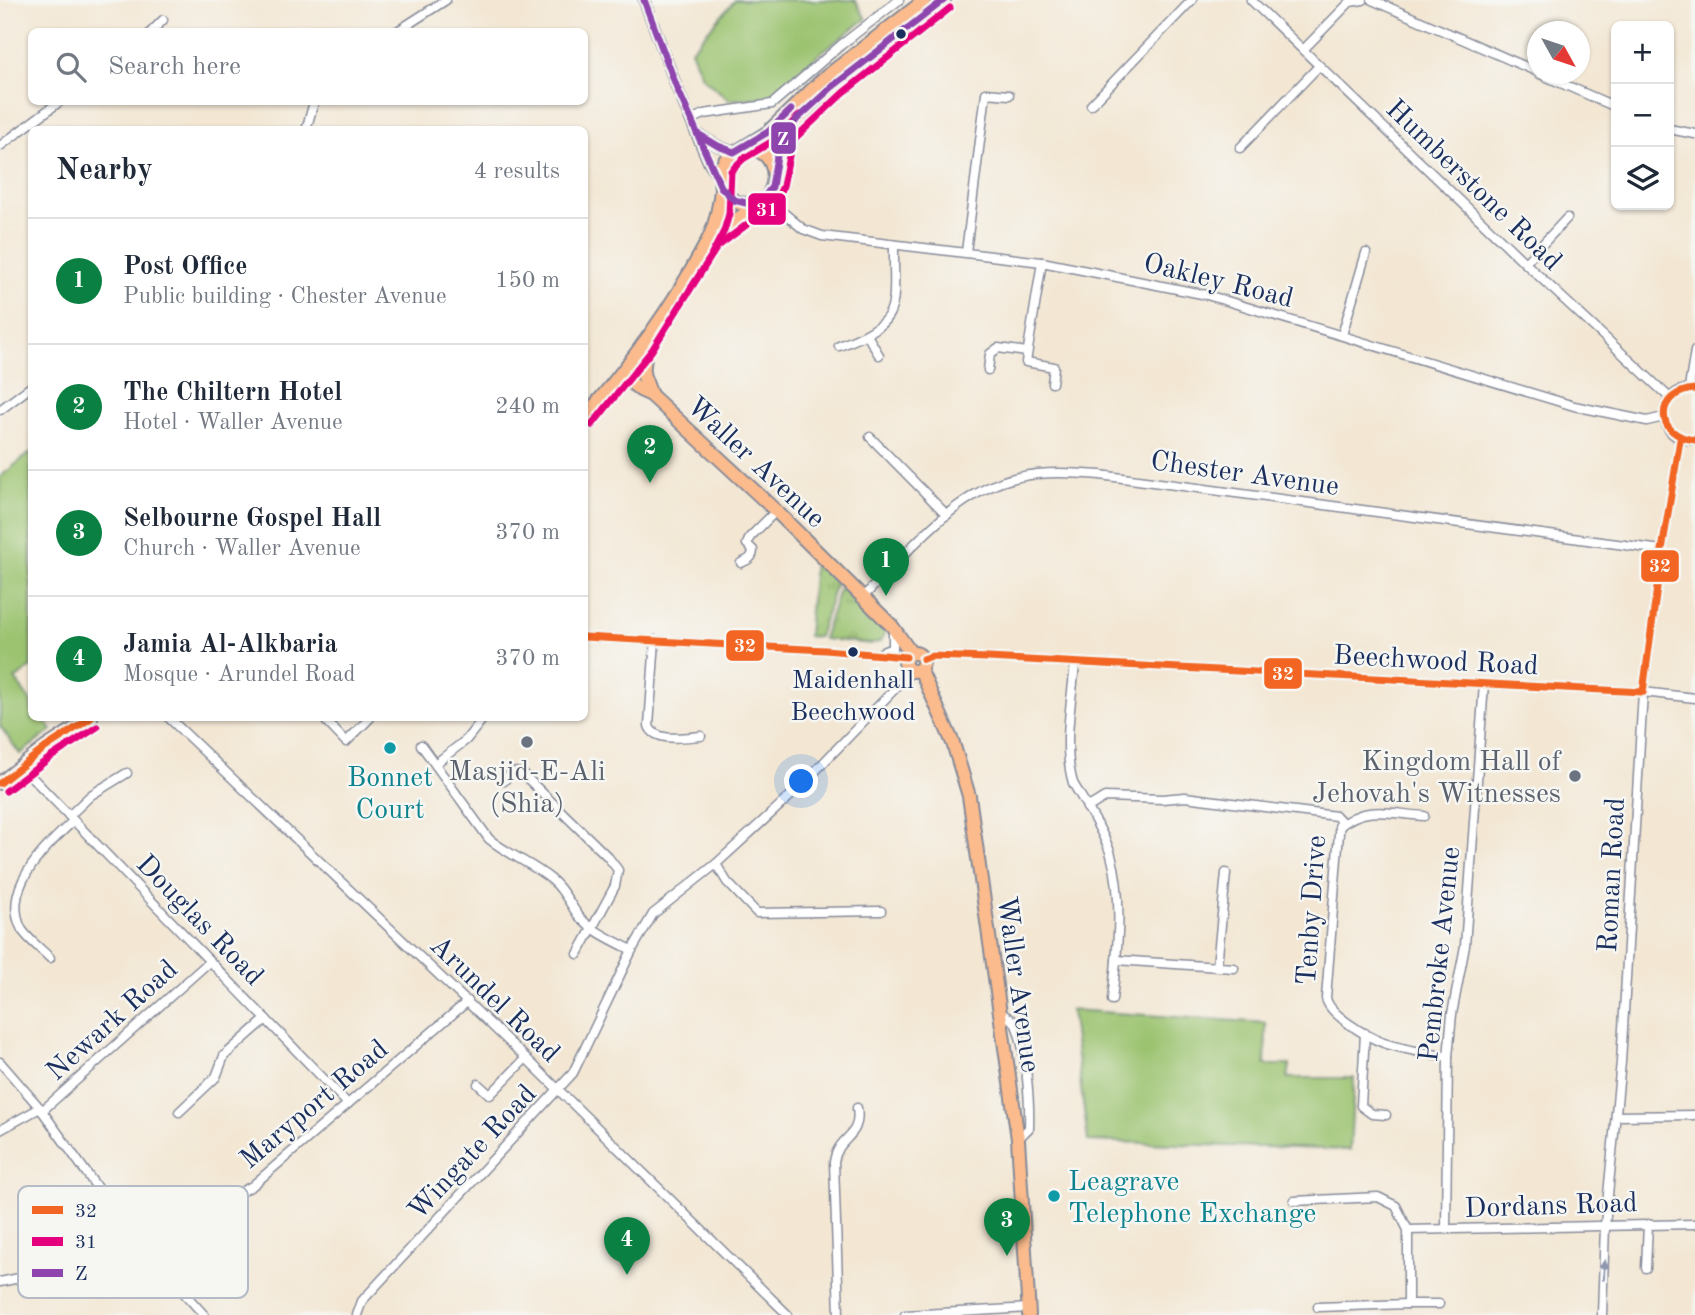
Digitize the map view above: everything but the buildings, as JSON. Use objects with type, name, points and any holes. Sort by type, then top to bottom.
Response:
[{"type":"main road","points":[[588,413],[643,344],[709,240],[717,214],[723,163],[736,151],[768,132],[823,79],[925,0]]},
{"type":"main road","points":[[709,240],[761,200],[774,184],[778,146],[783,135],[816,101],[944,0]]},
{"type":"main road","points":[[736,151],[756,150],[770,161],[774,169]]},
{"type":"main road","points":[[720,183],[726,195],[740,204],[761,200]]},
{"type":"main road","points":[[643,344],[643,374],[651,395]]},
{"type":"main road","name":"Waller Avenue","points":[[621,374],[640,390],[651,395],[776,511],[892,626],[908,646],[953,743],[969,796],[1018,1139],[1029,1311]]},
{"type":"main road","points":[[0,783],[87,721]]},
{"type":"street","points":[[402,28],[446,0]]},
{"type":"street","points":[[645,0],[677,88],[720,183]]},
{"type":"street","points":[[691,120],[704,114],[772,104],[899,0]]},
{"type":"street","points":[[1091,105],[1192,0]]},
{"type":"street","name":"Humberstone Road","points":[[1251,0],[1670,398]]},
{"type":"street","points":[[1303,51],[1350,2],[1363,0]]},
{"type":"street","points":[[1372,0],[1527,68]]},
{"type":"street","points":[[155,28],[163,20]]},
{"type":"street","points":[[1240,148],[1319,66]]},
{"type":"street","points":[[1564,84],[1611,105]]},
{"type":"street","points":[[966,252],[986,93],[1009,94]]},
{"type":"street","points":[[0,146],[56,105]]},
{"type":"street","points":[[307,126],[313,105]]},
{"type":"street","points":[[1674,130],[1695,134]]},
{"type":"street","points":[[698,134],[719,146],[736,151]]},
{"type":"street","name":"Oakley Road","points":[[761,200],[803,229],[822,236],[1042,262],[1207,295],[1574,405],[1647,421],[1664,417]]},
{"type":"street","points":[[1525,263],[1567,219]]},
{"type":"street","points":[[839,346],[867,335],[885,323],[895,299],[894,245]]},
{"type":"street","points":[[1342,335],[1366,253]]},
{"type":"street","points":[[1042,262],[1026,362],[1054,367],[1052,383]]},
{"type":"street","points":[[867,335],[879,355]]},
{"type":"street","points":[[988,370],[990,354],[998,348],[1027,352]]},
{"type":"street","points":[[1695,351],[1692,389],[1675,393],[1670,398],[1664,417],[1669,430],[1680,440],[1695,440]]},
{"type":"street","points":[[0,410],[28,389]]},
{"type":"street","points":[[870,437],[947,514]]},
{"type":"street","name":"Roman Road","points":[[1602,1315],[1605,1225],[1616,1116],[1643,692],[1680,440]]},
{"type":"street","name":"Chester Avenue","points":[[863,597],[947,514],[978,493],[1018,477],[1075,473],[1662,550]]},
{"type":"street","points":[[741,563],[749,560],[753,554],[747,544],[750,537],[776,511]]},
{"type":"street","points":[[876,654],[893,648],[892,626]]},
{"type":"street","name":"Beechwood Road","points":[[588,637],[876,654],[914,662],[938,657],[1075,663],[1643,692],[1695,698]]},
{"type":"street","points":[[655,640],[649,726],[651,732],[679,737],[701,736]]},
{"type":"street","name":"Wingate Road","points":[[357,1315],[362,1301],[573,1073],[632,950],[653,914],[716,864],[800,787],[914,662]]},
{"type":"street","points":[[1075,663],[1069,764],[1073,783],[1110,853],[1118,897],[1112,1000]]},
{"type":"street","name":"Pembroke Avenue","points":[[1446,1229],[1448,1057],[1452,1014],[1465,946],[1484,684]]},
{"type":"street","name":"Arundel Road","points":[[172,721],[468,1001],[789,1315]]},
{"type":"street","points":[[326,721],[346,742],[367,721]]},
{"type":"street","points":[[435,764],[466,740],[481,722]]},
{"type":"street","points":[[421,745],[489,839],[500,849],[552,880],[570,901],[579,917],[632,950]]},
{"type":"street","name":"Douglas Road","points":[[21,766],[348,1104]]},
{"type":"street","points":[[50,958],[21,929],[13,907],[17,883],[28,865],[91,795],[127,773]]},
{"type":"street","points":[[504,780],[511,773],[523,774],[618,870],[615,886],[578,954]]},
{"type":"street","name":"Tenby Drive","points":[[1087,808],[1105,797],[1185,797],[1334,814],[1340,820],[1327,1006],[1382,1042],[1448,1057]]},
{"type":"street","points":[[1339,827],[1350,818],[1368,812],[1424,816]]},
{"type":"street","points":[[716,864],[727,882],[757,913],[881,911]]},
{"type":"street","points":[[1217,966],[1226,873]]},
{"type":"street","points":[[1116,960],[1234,968]]},
{"type":"street","name":"Newark Road","points":[[0,1130],[41,1109],[210,961]]},
{"type":"street","name":"Maryport Road","points":[[248,1188],[468,1001]]},
{"type":"street","points":[[179,1112],[216,1077],[224,1056],[266,1018]]},
{"type":"street","points":[[1366,1033],[1361,1107],[1371,1114],[1386,1115]]},
{"type":"street","points":[[478,1084],[490,1096],[526,1058]]},
{"type":"street","points":[[0,1062],[41,1109],[96,1186]]},
{"type":"street","points":[[839,1315],[834,1162],[835,1152],[854,1132],[859,1122],[857,1108]]},
{"type":"street","points":[[1616,1116],[1695,1115]]},
{"type":"street","points":[[1294,1201],[1378,1197],[1396,1206],[1408,1230],[1408,1304]]},
{"type":"street","points":[[1646,1268],[1648,1224]]},
{"type":"street","name":"Dordans Road","points":[[1408,1230],[1695,1224]]},
{"type":"street","points":[[0,1282],[18,1278]]},
{"type":"street","points":[[188,1298],[204,1315]]},
{"type":"street","points":[[1318,1307],[1439,1304]]},
{"type":"street","points":[[905,1315],[1029,1311]]},
{"type":"green space","points":[[735,0],[855,0],[866,19],[819,54],[777,93],[769,97],[729,100],[702,77],[691,50]]},
{"type":"green space","points":[[28,454],[28,669],[15,679],[28,698],[28,721],[45,721],[52,730],[20,754],[0,726],[0,477]]},
{"type":"green space","points":[[814,561],[836,583],[819,637],[808,636]]},
{"type":"green space","points":[[840,587],[883,629],[885,634],[881,641],[872,644],[823,639]]},
{"type":"green space","points":[[1071,1010],[1266,1023],[1265,1065],[1290,1065],[1288,1078],[1354,1078],[1350,1150],[1088,1141]]},
{"type":"transit line","name":"Z","points":[[644,0],[677,88],[721,187],[734,200],[750,204],[762,200],[772,187],[779,144],[797,119],[832,87],[944,0]]},
{"type":"transit line","name":"31","points":[[592,425],[652,350],[717,247],[774,204],[783,186],[792,141],[843,93],[950,8]]},
{"type":"transit line","name":"Z","points":[[698,134],[734,152],[768,132],[791,110]]},
{"type":"transit line","name":"31","points":[[712,254],[729,214],[731,171],[743,159],[776,139],[800,115]]},
{"type":"transit line","name":"32","points":[[1695,389],[1672,398],[1666,405],[1664,414],[1672,431],[1695,440]]},
{"type":"transit line","name":"32","points":[[1643,692],[1680,440]]},
{"type":"transit line","name":"32","points":[[588,637],[906,657]]},
{"type":"transit line","name":"32","points":[[923,659],[932,656],[988,658],[1643,692]]},
{"type":"transit line","name":"32","points":[[0,783],[45,748],[86,721]]},
{"type":"transit line","name":"31","points":[[6,791],[97,727]]},
{"type":"place","name":"The Chiltern Hotel","points":[[650,483]]},
{"type":"place","name":"Post Office","points":[[886,596]]},
{"type":"place","name":"Maidenhall Beechwood","points":[[853,652]]},
{"type":"place","name":"Masjid-E-Ali (Shia)","points":[[527,742]]},
{"type":"place","name":"Bonnet Court","points":[[390,748]]},
{"type":"place","name":"Kingdom Hall of Jehovah's Witnesses","points":[[1575,776]]},
{"type":"place","name":"Leagrave Telephone Exchange","points":[[1054,1196]]},
{"type":"place","name":"Selbourne Gospel Hall","points":[[1007,1256]]},
{"type":"place","name":"Jamia Al-Alkbaria","points":[[627,1275]]}]
